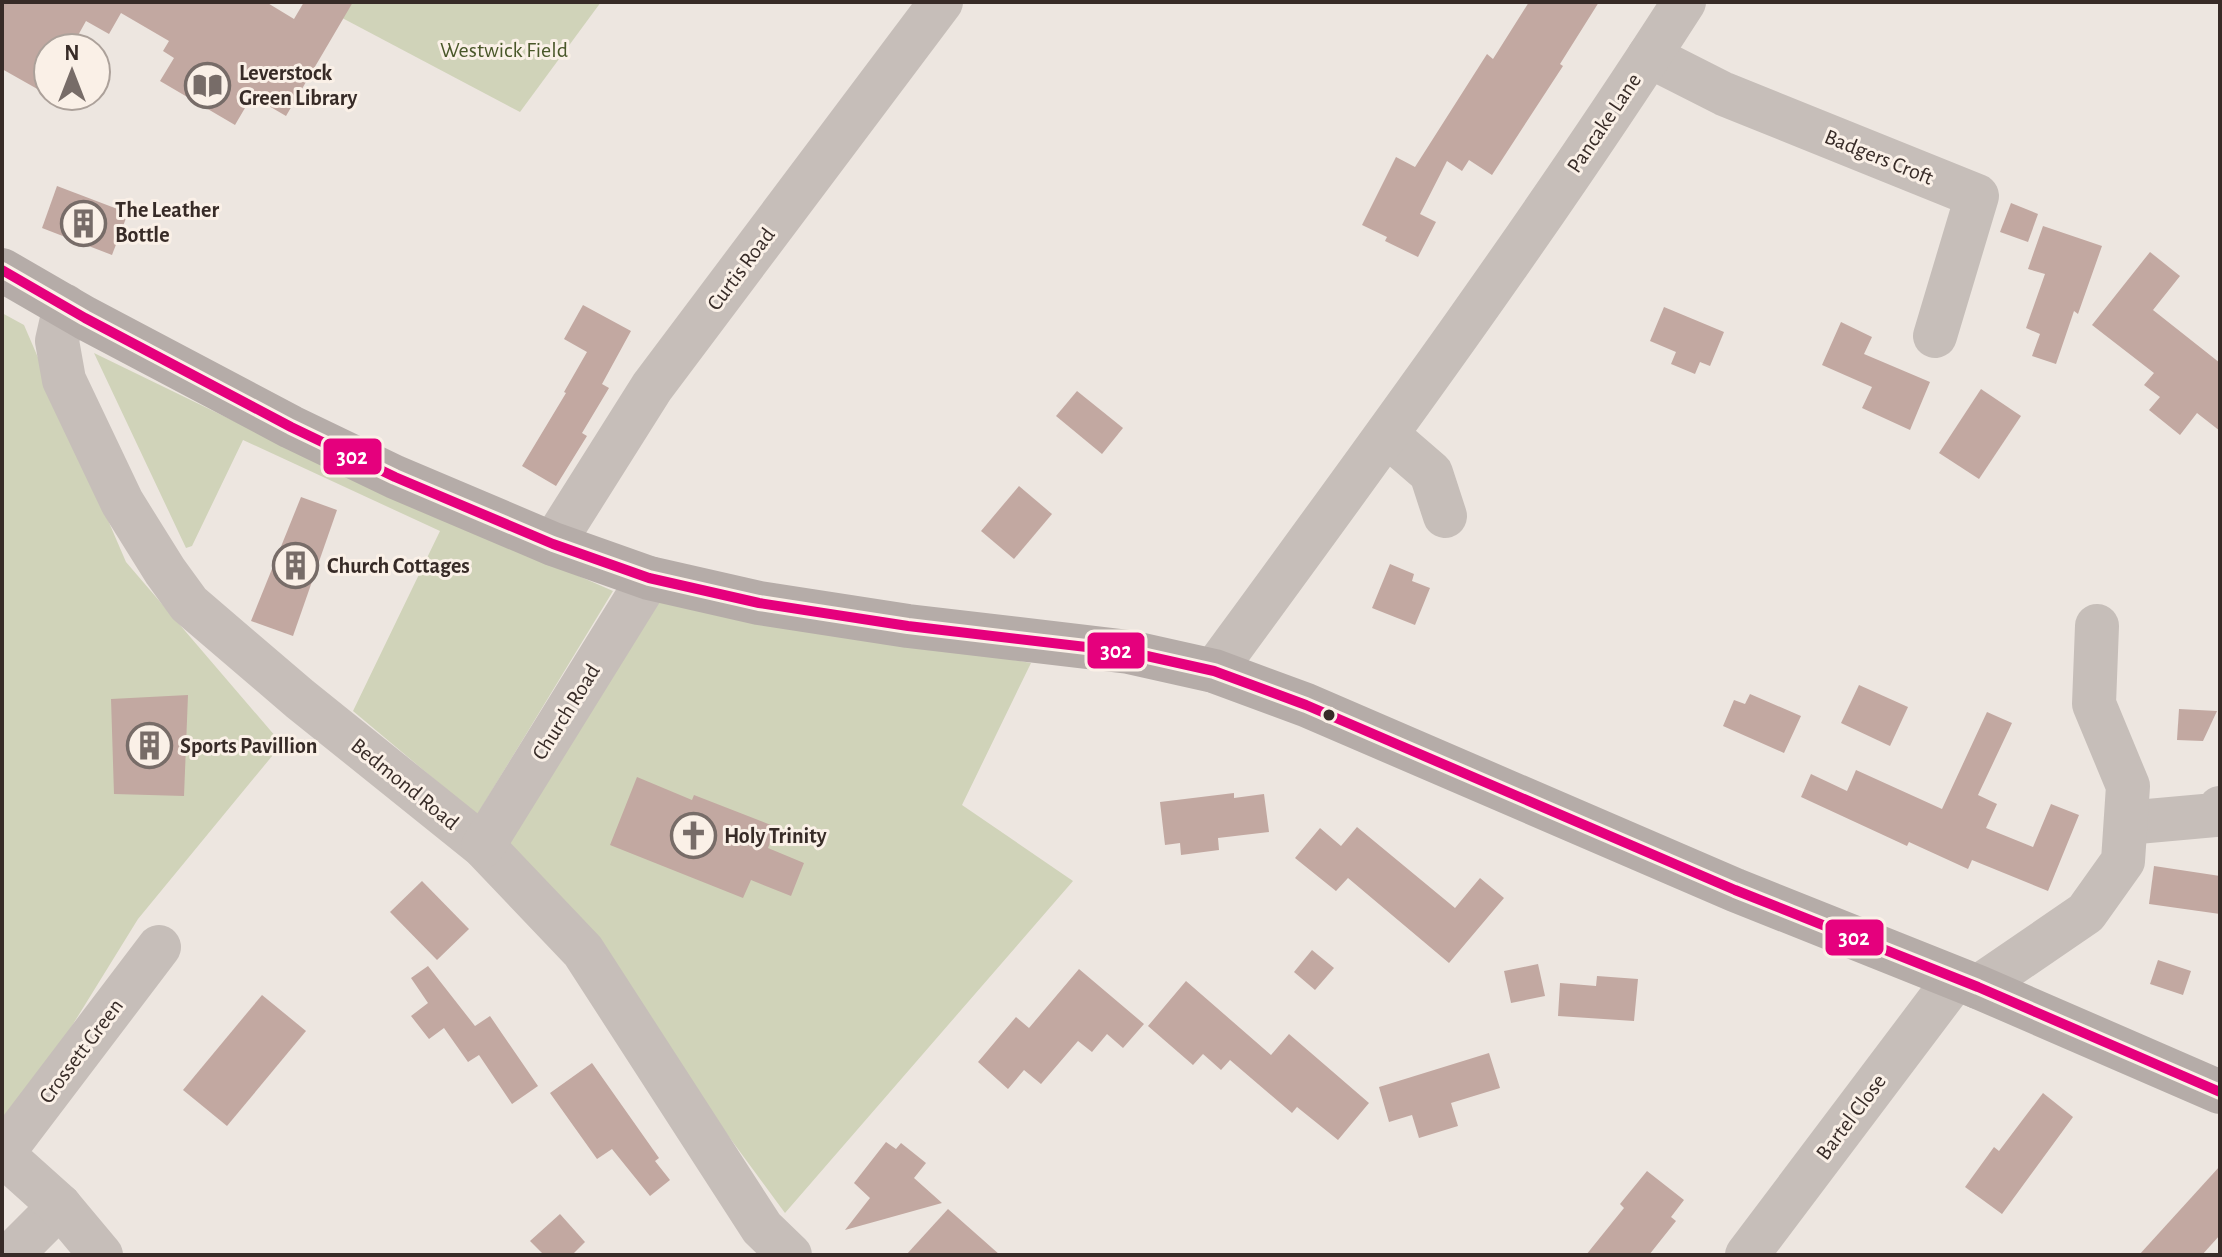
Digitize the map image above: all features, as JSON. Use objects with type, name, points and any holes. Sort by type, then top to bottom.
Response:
[{"type":"main road","points":[[2,270],[291,427],[395,477],[553,544],[649,578],[759,603],[908,626],[1129,652],[1214,671],[1306,705],[1735,890],[1966,983],[2220,1092]]},
{"type":"street","name":"Curtis Road","points":[[553,544],[652,387],[941,2]]},
{"type":"street","name":"Pancake Lane","points":[[1214,671],[1387,435],[1618,104],[1684,2]]},
{"type":"street","name":"Badgers Croft","points":[[1649,56],[1724,94],[1977,196],[1935,336]]},
{"type":"street","name":"Bedmond Road","points":[[65,306],[57,341],[64,380],[122,502],[189,604],[300,699],[483,846],[583,951],[762,1228],[790,1255]]},
{"type":"street","points":[[1387,435],[1431,473],[1445,516]]},
{"type":"street","name":"Church Road","points":[[483,846],[649,578]]},
{"type":"street","name":"Bartel Close","points":[[1747,1255],[1966,983],[2086,913],[2123,861],[2128,786],[2094,704],[2097,626]]},
{"type":"street","points":[[2126,823],[2215,815],[2220,808]]},
{"type":"street","name":"Crossett Green","points":[[2,1154],[159,947]]},
{"type":"street","points":[[2,1154],[60,1206],[101,1255]]},
{"type":"street","points":[[11,1255],[60,1206]]},
{"type":"green space","name":"Westwick Field","points":[[312,2],[601,2],[520,112]]},
{"type":"green space","points":[[2,313],[24,325],[126,562],[282,744],[138,919],[2,1139]]},
{"type":"green space","points":[[94,353],[316,461],[613,591],[477,815],[353,711],[440,531],[243,440],[192,546],[186,548]]},
{"type":"green space","points":[[649,594],[1031,663],[962,805],[1073,881],[785,1213],[591,949],[493,844]]},
{"type":"building","points":[[2,2],[266,2],[294,19],[304,2],[353,2],[286,116],[252,96],[235,125],[160,81],[174,58],[163,51],[169,41],[121,13],[110,32],[86,21],[80,32],[32,32],[32,86],[2,69]]},
{"type":"building","points":[[1529,2],[1599,2],[1560,64],[1563,66],[1492,175],[1469,160],[1462,171],[1447,161],[1420,214],[1436,222],[1418,257],[1385,241],[1387,237],[1362,225],[1396,157],[1415,167],[1487,54],[1493,59]]},
{"type":"building","name":"The Leather Bottle","points":[[57,186],[128,213],[112,255],[42,228]]},
{"type":"building","points":[[2011,203],[2038,214],[2028,242],[2000,232]]},
{"type":"building","points":[[2043,226],[2102,246],[2078,314],[2074,311],[2056,364],[2032,356],[2040,334],[2026,328],[2045,274],[2028,269]]},
{"type":"building","points":[[2150,252],[2180,276],[2153,310],[2220,363],[2220,431],[2197,413],[2180,435],[2149,410],[2160,397],[2144,385],[2154,373],[2092,325]]},
{"type":"building","points":[[583,305],[631,331],[602,384],[609,388],[582,433],[587,436],[556,486],[522,466],[587,352],[564,339]]},
{"type":"building","points":[[1664,307],[1724,332],[1710,366],[1700,362],[1695,374],[1671,364],[1676,352],[1650,341]]},
{"type":"building","points":[[1841,322],[1872,337],[1864,354],[1930,382],[1910,430],[1862,408],[1872,387],[1822,365]]},
{"type":"building","points":[[1981,389],[2021,416],[1979,479],[1939,453]]},
{"type":"building","points":[[1077,391],[1123,428],[1102,454],[1056,416]]},
{"type":"building","points":[[1019,486],[1052,514],[1014,559],[981,531]]},
{"type":"building","name":"Church Cottages","points":[[301,497],[337,510],[293,636],[251,621]]},
{"type":"building","points":[[1390,564],[1414,574],[1412,581],[1430,588],[1415,625],[1372,608]]},
{"type":"building","points":[[1859,685],[1908,707],[1890,746],[1841,723]]},
{"type":"building","points":[[1750,694],[1801,716],[1784,753],[1723,726],[1734,700],[1745,704]]},
{"type":"building","name":"Sports Pavillion","points":[[188,695],[184,796],[114,794],[111,699]]},
{"type":"building","points":[[2179,709],[2217,711],[2203,741],[2177,740]]},
{"type":"building","points":[[1987,712],[2012,723],[1978,795],[1997,804],[1986,828],[2033,847],[2051,804],[2079,815],[2048,891],[1972,860],[1968,869],[1909,842],[1907,846],[1801,797],[1811,774],[1847,791],[1856,770],[1942,809]]},
{"type":"building","name":"Holy Trinity","points":[[637,777],[692,800],[694,795],[776,827],[768,848],[804,863],[791,896],[751,880],[743,898],[610,845]]},
{"type":"building","points":[[1234,793],[1234,798],[1264,794],[1269,832],[1218,838],[1219,850],[1181,855],[1180,843],[1165,845],[1160,802]]},
{"type":"building","points":[[1357,827],[1455,908],[1480,878],[1504,898],[1449,963],[1348,878],[1336,891],[1295,858],[1320,828],[1341,846]]},
{"type":"building","points":[[2154,866],[2220,876],[2220,914],[2149,904]]},
{"type":"building","points":[[422,881],[469,929],[437,960],[390,912]]},
{"type":"building","points":[[1312,950],[1334,968],[1315,990],[1294,972]]},
{"type":"building","points":[[2158,960],[2191,971],[2183,995],[2150,984]]},
{"type":"building","points":[[1538,964],[1545,996],[1511,1003],[1504,971]]},
{"type":"building","points":[[428,966],[475,1026],[490,1016],[538,1086],[512,1104],[479,1055],[468,1062],[444,1028],[429,1039],[411,1016],[428,1003],[411,978]]},
{"type":"building","points":[[1079,969],[1144,1024],[1123,1048],[1107,1034],[1092,1052],[1078,1041],[1041,1084],[1024,1070],[1008,1089],[978,1062],[1016,1017],[1029,1028]]},
{"type":"building","points":[[1597,976],[1638,979],[1634,1021],[1558,1016],[1560,983],[1596,986]]},
{"type":"building","points":[[1186,981],[1271,1055],[1289,1034],[1369,1103],[1338,1140],[1297,1107],[1292,1113],[1230,1060],[1221,1070],[1203,1054],[1193,1065],[1148,1026]]},
{"type":"building","points":[[262,995],[306,1031],[227,1126],[183,1090]]},
{"type":"building","points":[[1489,1053],[1500,1088],[1451,1103],[1458,1126],[1419,1138],[1412,1115],[1389,1122],[1379,1087]]},
{"type":"building","points":[[592,1063],[659,1158],[655,1161],[670,1180],[650,1196],[612,1149],[597,1159],[550,1093]]},
{"type":"building","points":[[2043,1093],[2073,1117],[2002,1214],[1965,1187],[1994,1147],[1999,1151]]},
{"type":"building","points":[[886,1142],[896,1149],[901,1143],[926,1163],[914,1178],[942,1203],[845,1230],[870,1198],[854,1183]]},
{"type":"building","points":[[2220,1166],[2220,1235],[2202,1255],[2139,1255]]},
{"type":"building","points":[[1647,1171],[1684,1200],[1671,1217],[1676,1221],[1649,1255],[1586,1255],[1624,1208],[1620,1204]]},
{"type":"building","points":[[948,1209],[1000,1255],[906,1255]]},
{"type":"building","points":[[560,1214],[585,1242],[572,1255],[544,1255],[530,1241]]},
{"type":"transit line","name":"302","points":[[2,270],[85,318],[291,427],[395,477],[553,544],[649,578],[759,603],[908,626],[1129,652],[1214,671],[1306,705],[1735,890],[1978,987],[2220,1092]]},
{"type":"place","name":"Leverstock Green Library","points":[[208,86]]},
{"type":"place","name":"The Leather Bottle","points":[[84,223]]},
{"type":"place","name":"Church Cottages","points":[[296,566]]},
{"type":"place","name":"Sports Pavillion","points":[[149,746]]},
{"type":"place","name":"Holy Trinity","points":[[693,836]]}]
